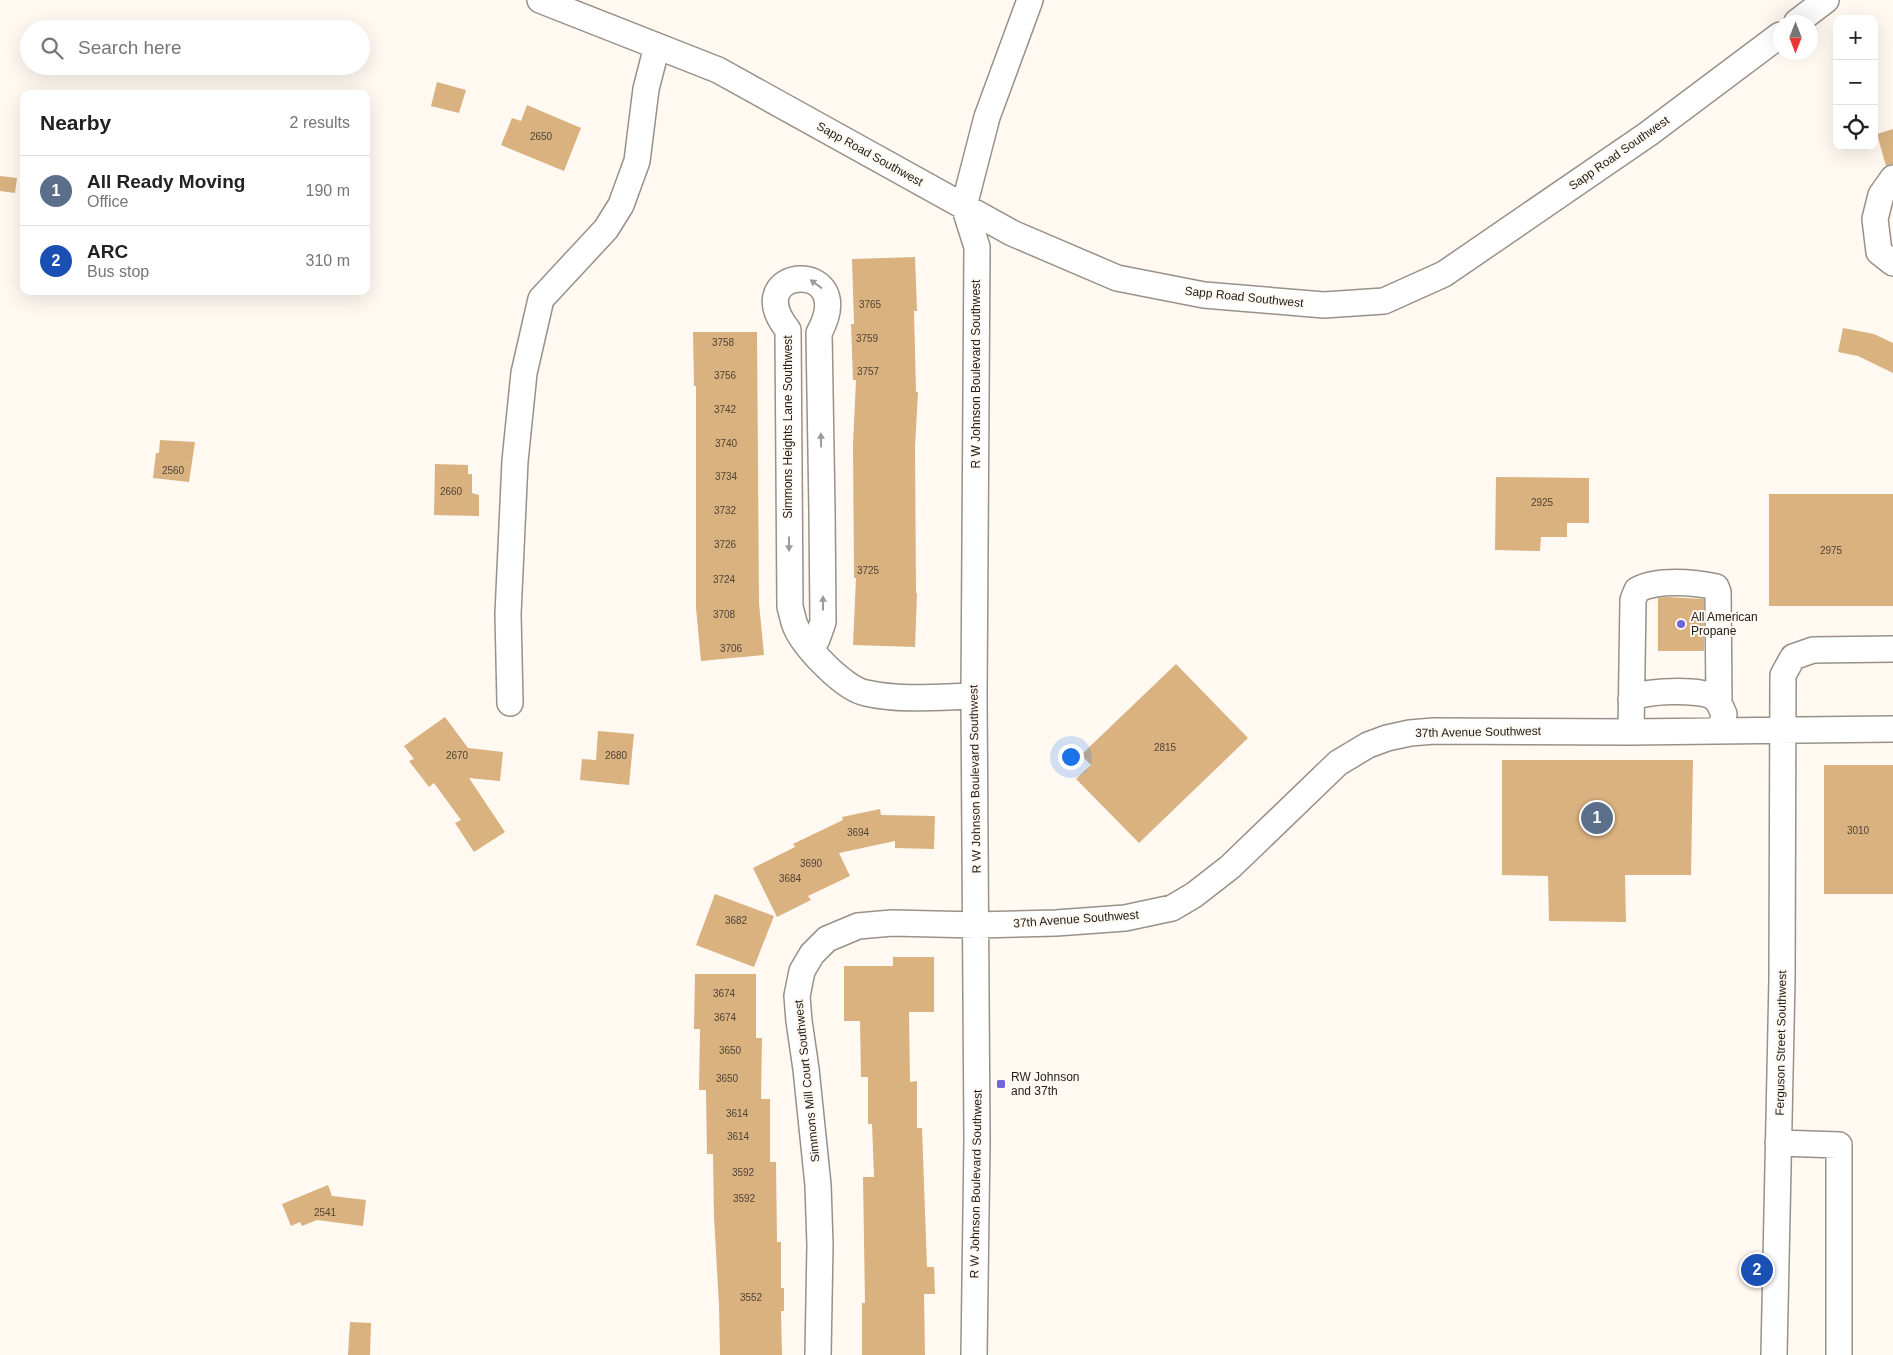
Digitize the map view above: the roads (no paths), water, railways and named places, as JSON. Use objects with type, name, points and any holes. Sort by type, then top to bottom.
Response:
[{"type":"street","name":"Sapp Road Southwest","points":[[540,0],[718,70],[1012,233],[1118,278],[1204,295],[1324,305],[1384,301],[1444,274],[1648,134],[1773,40]]},
{"type":"street","points":[[964,206],[987,117],[1030,0]]},
{"type":"street","points":[[1806,15],[1826,0]]},
{"type":"street","points":[[510,703],[508,614],[514,471],[524,374],[542,299],[606,229],[620,205],[637,161],[646,89],[657,46]]},
{"type":"street","points":[[1893,178],[1881,195],[1875,219],[1879,252],[1893,263]]},
{"type":"street","name":"R W Johnson Boulevard Southwest","points":[[964,206],[977,247],[974,696],[977,1141],[974,1355]]},
{"type":"street","name":"Simmons Heights Lane Southwest","points":[[811,649],[823,622],[818,333],[828,314],[828,300],[822,289],[806,278],[796,278],[782,285],[777,292],[776,303],[779,318],[788,330],[790,607],[795,625],[802,638],[811,649],[824,664],[836,675],[864,693],[892,696],[974,696]]},
{"type":"street","points":[[1631,732],[1633,600],[1637,590],[1645,585],[1695,582],[1716,587],[1718,592],[1719,703]]},
{"type":"street","name":"Ferguson Street Southwest","points":[[1774,1355],[1782,979],[1782,675],[1793,657],[1813,650],[1893,649]]},
{"type":"street","points":[[1631,699],[1644,693],[1699,692],[1713,696],[1724,714],[1721,731]]},
{"type":"street","name":"37th Avenue Southwest","points":[[977,925],[1125,918],[1172,908],[1194,895],[1230,867],[1338,763],[1368,745],[1410,732],[1782,732],[1893,729]]},
{"type":"street","name":"Simmons Mill Court Southwest","points":[[818,1355],[820,1245],[818,1185],[797,996],[802,970],[812,954],[828,939],[858,926],[892,923],[977,925]]},
{"type":"street","points":[[1778,1143],[1839,1145],[1839,1355]]},
{"type":"place","name":"All American Propane","points":[[1681,624]]},
{"type":"place","name":"All Ready Moving","points":[[1597,818]]},
{"type":"place","name":"RW Johnson and 37th","points":[[1001,1084]]},
{"type":"place","name":"ARC","points":[[1757,1270]]}]
